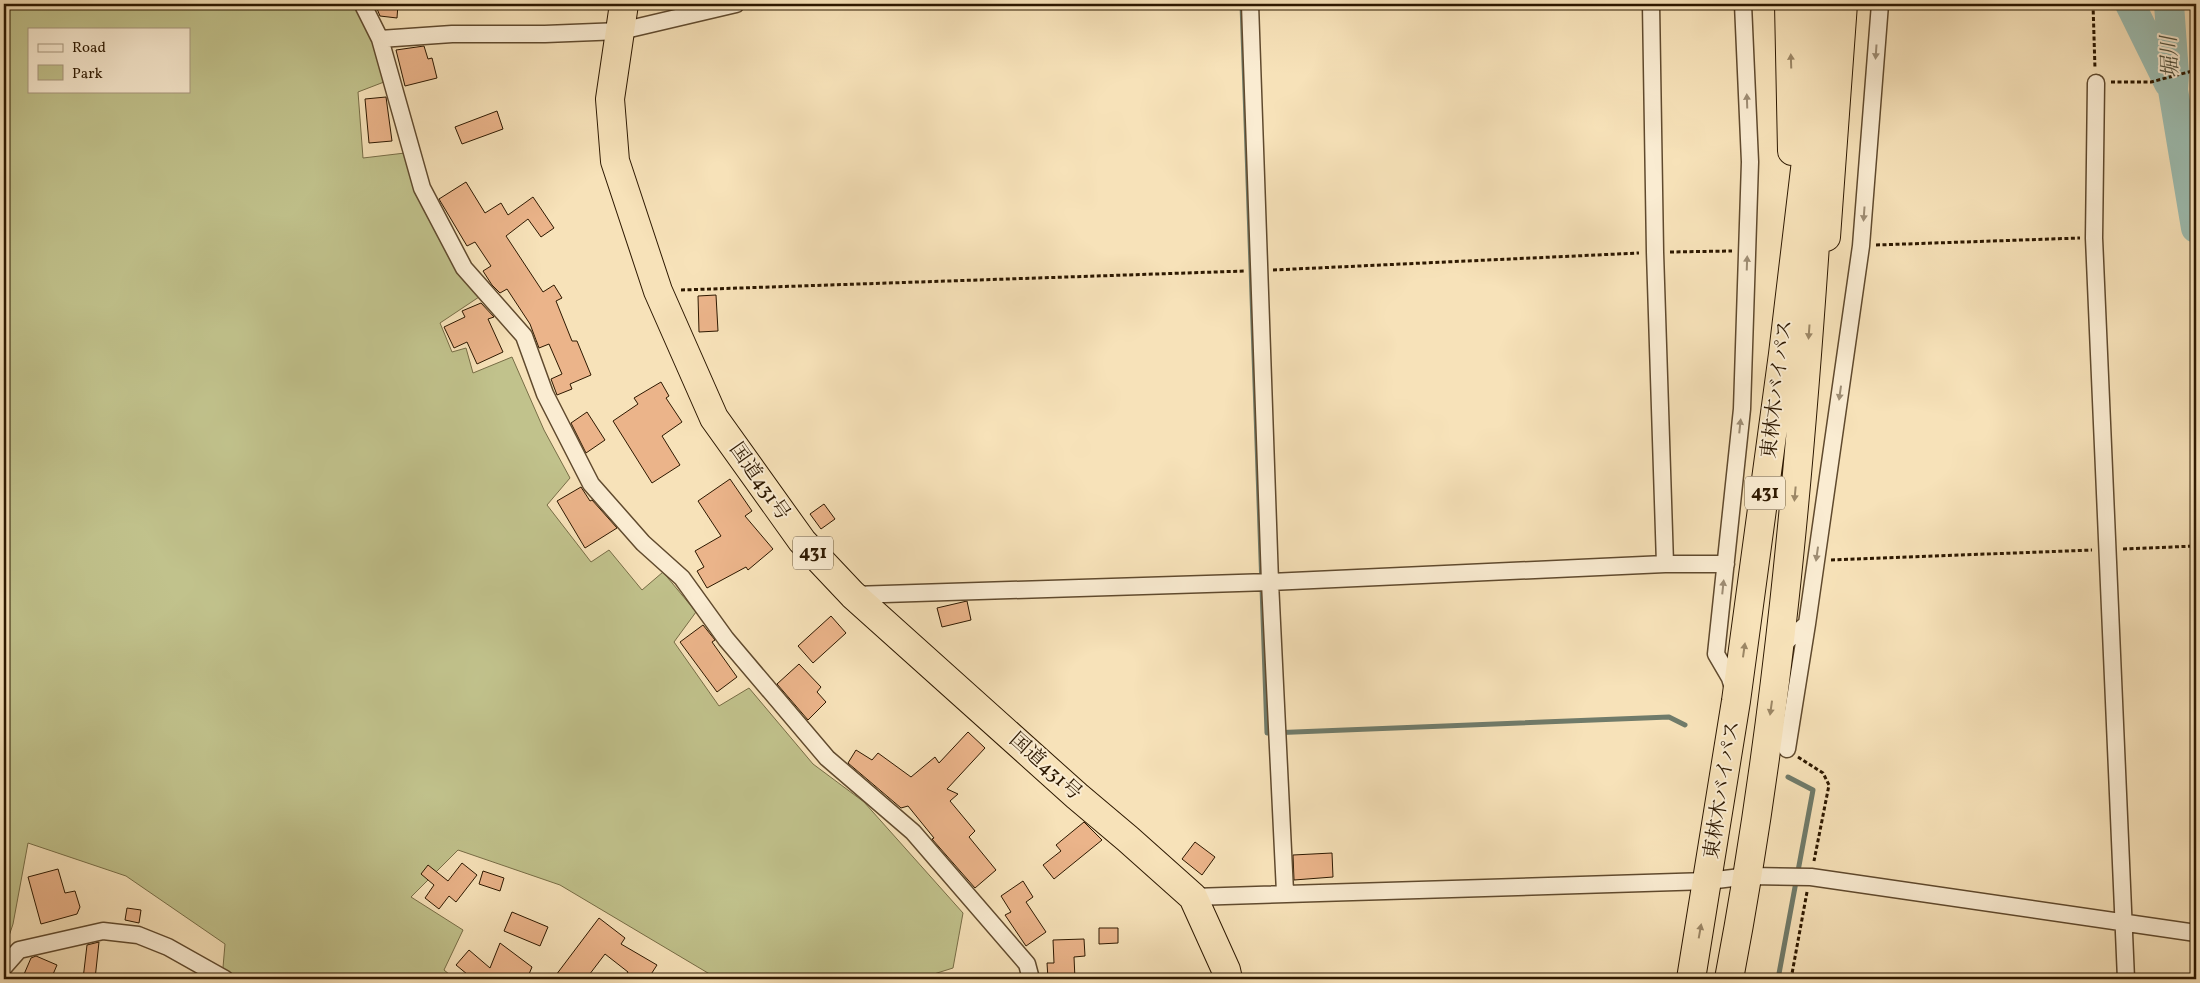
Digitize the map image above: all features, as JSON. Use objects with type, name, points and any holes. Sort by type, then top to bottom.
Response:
[{"type":"highway","name":"国道431号","points":[[624,4],[610,99],[615,161],[658,291],[714,418],[802,541],[853,595],[1077,796],[1128,838],[1193,897],[1226,970],[1228,979]]},
{"type":"highway","points":[[1783,354],[1792,220],[1792,96],[1789,4]]},
{"type":"highway","name":"東林木バイパス","points":[[1691,979],[1736,701],[1783,354],[1813,102],[1816,4]]},
{"type":"highway","name":"東林木バイパス","points":[[1729,979],[1749,876],[1778,652],[1806,374],[1824,103],[1824,4]]},
{"type":"highway","points":[[1811,296],[1824,258],[1843,4]]},
{"type":"street","points":[[365,4],[364,7],[380,39],[422,188],[464,268],[524,336],[545,394],[591,484],[642,543],[682,578],[726,639],[827,758],[913,832],[1027,964],[1031,979]]},
{"type":"street","points":[[380,39],[452,34],[545,34],[620,31],[736,4]]},
{"type":"street","points":[[1250,4],[1270,582],[1286,892]]},
{"type":"street","points":[[1651,4],[1655,252],[1665,564]]},
{"type":"street","points":[[1736,701],[1730,678],[1716,654],[1742,409],[1750,162],[1743,4]]},
{"type":"street","points":[[1788,749],[1861,246],[1880,4]]},
{"type":"street","points":[[2096,83],[2094,238],[2126,979]]},
{"type":"street","points":[[853,595],[1270,582],[1665,564],[1726,564]]},
{"type":"street","points":[[1778,652],[1789,639],[1807,624]]},
{"type":"street","points":[[1193,897],[1286,892],[1708,881],[1749,876],[1810,877],[2196,932]]},
{"type":"street","points":[[4,967],[19,950],[103,931],[138,935],[168,947],[225,979]]},
{"type":"path","points":[[2093,4],[2096,83],[2151,82],[2196,70]]},
{"type":"path","points":[[1861,246],[2094,238]]},
{"type":"path","points":[[658,291],[1258,270],[1655,252],[1739,251]]},
{"type":"path","points":[[1816,561],[2196,546]]},
{"type":"path","points":[[1788,749],[1823,773],[1829,786],[1791,979]]},
{"type":"green space","points":[[4,4],[359,4],[373,42],[384,82],[358,92],[363,158],[405,153],[415,193],[457,271],[479,297],[440,323],[452,352],[466,348],[473,373],[512,357],[544,430],[570,478],[547,505],[591,562],[609,550],[642,590],[663,572],[696,612],[674,642],[719,706],[749,688],[813,764],[864,802],[963,913],[953,968],[918,979],[718,979],[560,885],[458,850],[411,897],[463,930],[444,970],[455,979],[222,979],[225,944],[126,876],[28,843],[13,924],[4,951]]},
{"type":"building","points":[[375,4],[398,4],[397,18],[380,16]]},
{"type":"building","points":[[424,46],[428,59],[432,58],[437,78],[405,86],[396,50]]},
{"type":"building","points":[[386,97],[392,141],[369,143],[365,99]]},
{"type":"building","points":[[497,111],[503,129],[462,144],[455,127]]},
{"type":"building","points":[[466,182],[485,213],[501,203],[508,215],[533,197],[554,228],[541,237],[528,219],[506,236],[543,292],[554,285],[562,298],[556,301],[572,341],[577,341],[591,375],[570,384],[572,389],[557,395],[551,379],[562,374],[549,344],[539,348],[530,324],[507,289],[500,293],[492,285],[483,271],[491,266],[475,242],[467,246],[439,199]]},
{"type":"building","points":[[716,295],[718,331],[699,332],[698,296]]},
{"type":"building","points":[[481,303],[494,317],[488,319],[503,352],[477,364],[467,342],[454,348],[444,327],[465,317],[462,311]]},
{"type":"building","points":[[661,382],[669,396],[666,398],[682,422],[662,436],[680,465],[652,483],[613,421],[638,404],[634,398]]},
{"type":"building","points":[[587,412],[605,440],[586,453],[571,423]]},
{"type":"building","points":[[730,479],[752,511],[745,516],[773,549],[748,570],[746,567],[707,588],[697,571],[704,567],[695,551],[721,536],[698,501]]},
{"type":"building","points":[[581,487],[590,501],[592,500],[617,528],[585,548],[557,501]]},
{"type":"building","points":[[824,504],[835,519],[821,529],[810,514]]},
{"type":"building","points":[[967,601],[971,620],[942,627],[937,608]]},
{"type":"building","points":[[831,616],[846,633],[813,663],[798,646]]},
{"type":"building","points":[[703,625],[715,640],[712,642],[737,677],[717,692],[680,642]]},
{"type":"building","points":[[799,664],[821,687],[817,692],[826,702],[808,720],[777,684]]},
{"type":"building","points":[[968,732],[985,748],[947,789],[958,794],[950,801],[975,831],[969,837],[996,870],[975,888],[932,839],[934,838],[908,806],[901,808],[848,763],[856,750],[872,760],[878,753],[911,777],[935,757],[939,763]]},
{"type":"building","points":[[1084,822],[1102,840],[1054,879],[1043,865],[1061,851],[1056,845]]},
{"type":"building","points":[[1195,842],[1215,857],[1202,875],[1182,859]]},
{"type":"building","points":[[1332,853],[1333,877],[1294,880],[1293,855]]},
{"type":"building","points":[[462,863],[477,875],[456,902],[449,896],[439,909],[425,898],[434,885],[421,874],[428,865],[448,881]]},
{"type":"building","points":[[58,869],[65,893],[75,891],[80,907],[77,914],[41,924],[28,877]]},
{"type":"building","points":[[483,871],[504,878],[500,891],[479,884]]},
{"type":"building","points":[[1023,881],[1033,897],[1026,902],[1046,932],[1026,946],[1005,915],[1011,912],[1001,896]]},
{"type":"building","points":[[127,908],[141,910],[139,923],[125,920]]},
{"type":"building","points":[[512,912],[548,927],[540,946],[504,931]]},
{"type":"building","points":[[599,918],[625,938],[621,944],[657,965],[648,979],[624,979],[628,972],[605,954],[586,979],[553,979]]},
{"type":"building","points":[[1099,928],[1118,928],[1118,943],[1099,944]]},
{"type":"building","points":[[1084,939],[1085,956],[1074,957],[1075,979],[1048,979],[1047,963],[1054,963],[1053,940]]},
{"type":"building","points":[[99,942],[95,979],[83,979],[87,945]]},
{"type":"building","points":[[500,943],[532,967],[527,979],[473,979],[456,965],[469,950],[490,968]]},
{"type":"building","points":[[36,956],[57,965],[51,979],[22,979],[31,958]]},
{"type":"waterway","points":[[1242,4],[1267,733],[1669,717],[1685,725]]},
{"type":"waterway","points":[[2130,4],[2169,83]]},
{"type":"waterway","name":"堀川","points":[[2169,4],[2174,74],[2173,90],[2196,228]]},
{"type":"waterway","points":[[1778,979],[1813,790],[1788,777]]}]
